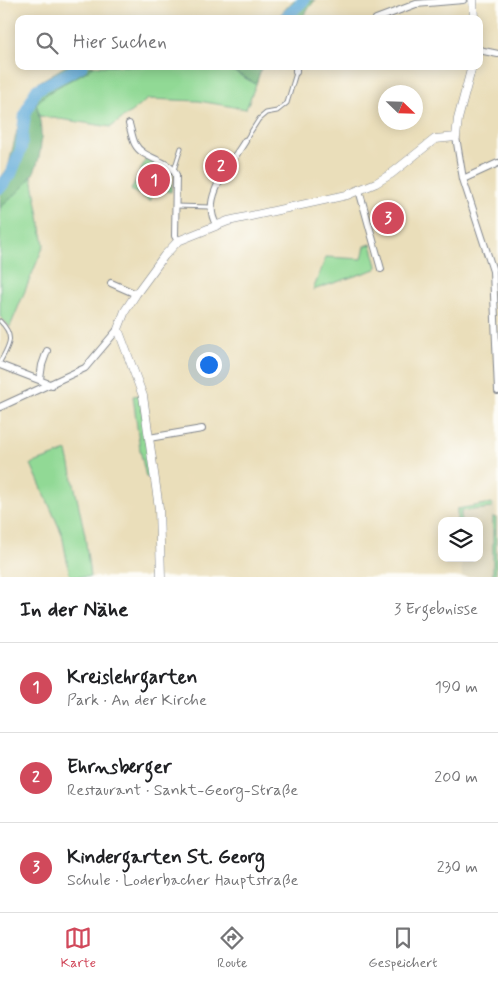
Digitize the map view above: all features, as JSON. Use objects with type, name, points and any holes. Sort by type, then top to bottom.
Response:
[{"type":"street","points":[[387,15],[416,4],[463,0]]},
{"type":"street","points":[[473,0],[474,15]]},
{"type":"street","points":[[483,51],[498,54]]},
{"type":"street","points":[[471,70],[458,119],[456,138],[463,178],[493,271],[498,391]]},
{"type":"street","points":[[129,124],[135,145],[174,170],[176,175],[175,236],[178,241]]},
{"type":"street","points":[[0,407],[52,385],[85,368],[118,329],[125,311],[136,294],[164,256],[178,241],[216,224],[347,195],[391,174],[435,139],[456,138]]},
{"type":"street","points":[[216,224],[212,218],[210,206],[213,196],[246,141]]},
{"type":"street","points":[[463,178],[498,164]]},
{"type":"street","points":[[360,190],[382,269]]},
{"type":"street","points":[[111,283],[136,294]]},
{"type":"street","points":[[118,329],[139,382],[149,438],[159,508],[161,577]]},
{"type":"street","points":[[40,379],[47,351]]},
{"type":"street","points":[[0,364],[52,385]]},
{"type":"street","points":[[149,438],[202,429]]},
{"type":"lane","points":[[246,141],[259,119],[266,113],[277,111],[286,103],[296,70]]},
{"type":"lane","points":[[174,170],[181,148]]},
{"type":"lane","points":[[175,206],[210,206]]},
{"type":"lane","points":[[0,321],[9,331],[10,336],[0,364]]},
{"type":"shaded area","points":[[492,503],[495,503],[496,518],[493,518],[493,577],[462,577],[461,562],[483,562],[483,517],[461,517],[460,511],[492,508]]},
{"type":"green space","points":[[294,0],[315,0],[304,15],[280,15]]},
{"type":"green space","points":[[59,70],[88,70],[49,92],[36,104],[40,122],[41,141],[35,169],[24,186],[0,208],[0,179],[8,168],[22,110],[34,85]]},
{"type":"green space","points":[[87,70],[230,70],[256,84],[246,109],[199,101],[148,99],[111,127],[40,116],[36,104],[49,92]]},
{"type":"green space","points":[[230,70],[261,70],[256,84]]},
{"type":"green space","points":[[146,159],[172,172],[171,192],[157,188],[150,201],[131,190]]},
{"type":"green space","points":[[32,176],[44,245],[10,327],[0,317],[0,208]]},
{"type":"green space","points":[[371,244],[377,266],[376,269],[313,290],[326,257],[362,259],[365,246]]},
{"type":"green space","points":[[140,395],[151,478],[146,477],[140,450],[133,396]]},
{"type":"green space","points":[[67,451],[85,535],[90,577],[70,577],[62,534],[31,464]]},
{"type":"green space","points":[[492,503],[492,508],[461,511],[461,517],[457,517],[457,509]]},
{"type":"green space","points":[[493,517],[496,518],[496,577],[493,577]]},
{"type":"waterway","points":[[288,15],[304,0]]},
{"type":"waterway","points":[[0,188],[11,174],[21,149],[25,114],[36,90],[74,70]]},
{"type":"place","name":"Ehrnsberger","points":[[221,166]]},
{"type":"place","name":"Kreislehrgarten","points":[[154,180]]},
{"type":"place","name":"Kindergarten St. Georg","points":[[388,218]]}]
